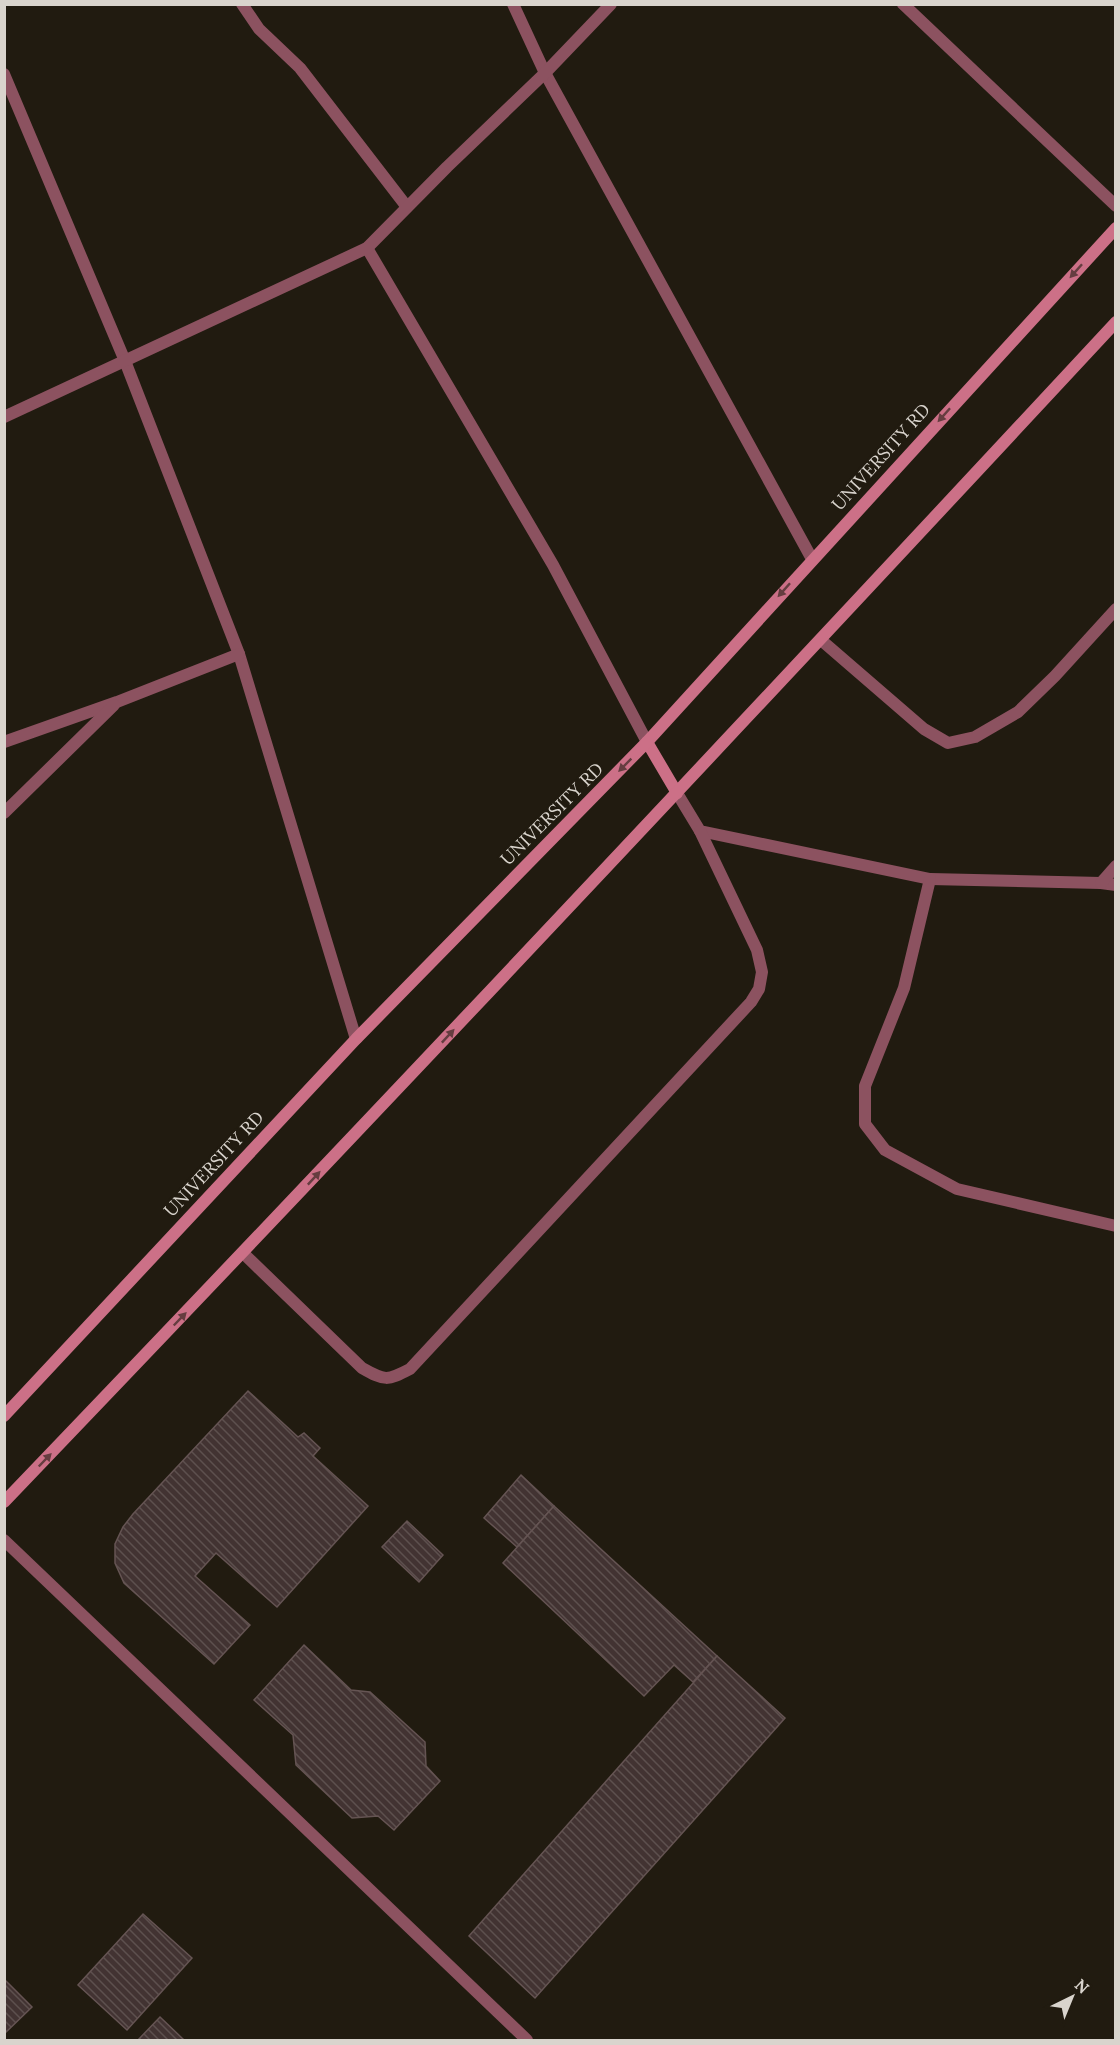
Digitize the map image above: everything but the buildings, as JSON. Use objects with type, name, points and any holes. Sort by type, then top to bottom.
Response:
[{"type":"street","points":[[242,4],[259,30],[300,68],[407,207]]},
{"type":"street","points":[[513,4],[545,73],[812,559]]},
{"type":"street","points":[[4,417],[367,248],[545,73],[611,4]]},
{"type":"street","points":[[903,4],[1116,206]]},
{"type":"street","points":[[4,74],[125,361],[239,654],[356,1039]]},
{"type":"street","name":"UNIVERSITY RD","points":[[4,1416],[356,1039],[647,742],[1116,228]]},
{"type":"street","points":[[243,1253],[362,1368],[380,1378],[394,1377],[410,1369],[743,1010],[759,989],[762,972],[757,950],[700,831],[647,742],[553,565],[367,248]]},
{"type":"street","points":[[4,1502],[677,794],[1116,322]]},
{"type":"street","points":[[821,640],[924,729],[948,743],[975,737],[1018,712],[1116,609]]},
{"type":"street","points":[[4,741],[117,702],[239,654]]},
{"type":"street","points":[[4,813],[117,702]]},
{"type":"street","points":[[700,831],[930,879],[1116,885]]},
{"type":"street","points":[[1101,883],[1116,866]]},
{"type":"street","points":[[930,879],[904,988],[865,1086],[865,1124],[885,1150],[957,1189],[1116,1226]]},
{"type":"street","points":[[4,1540],[527,2040]]}]
